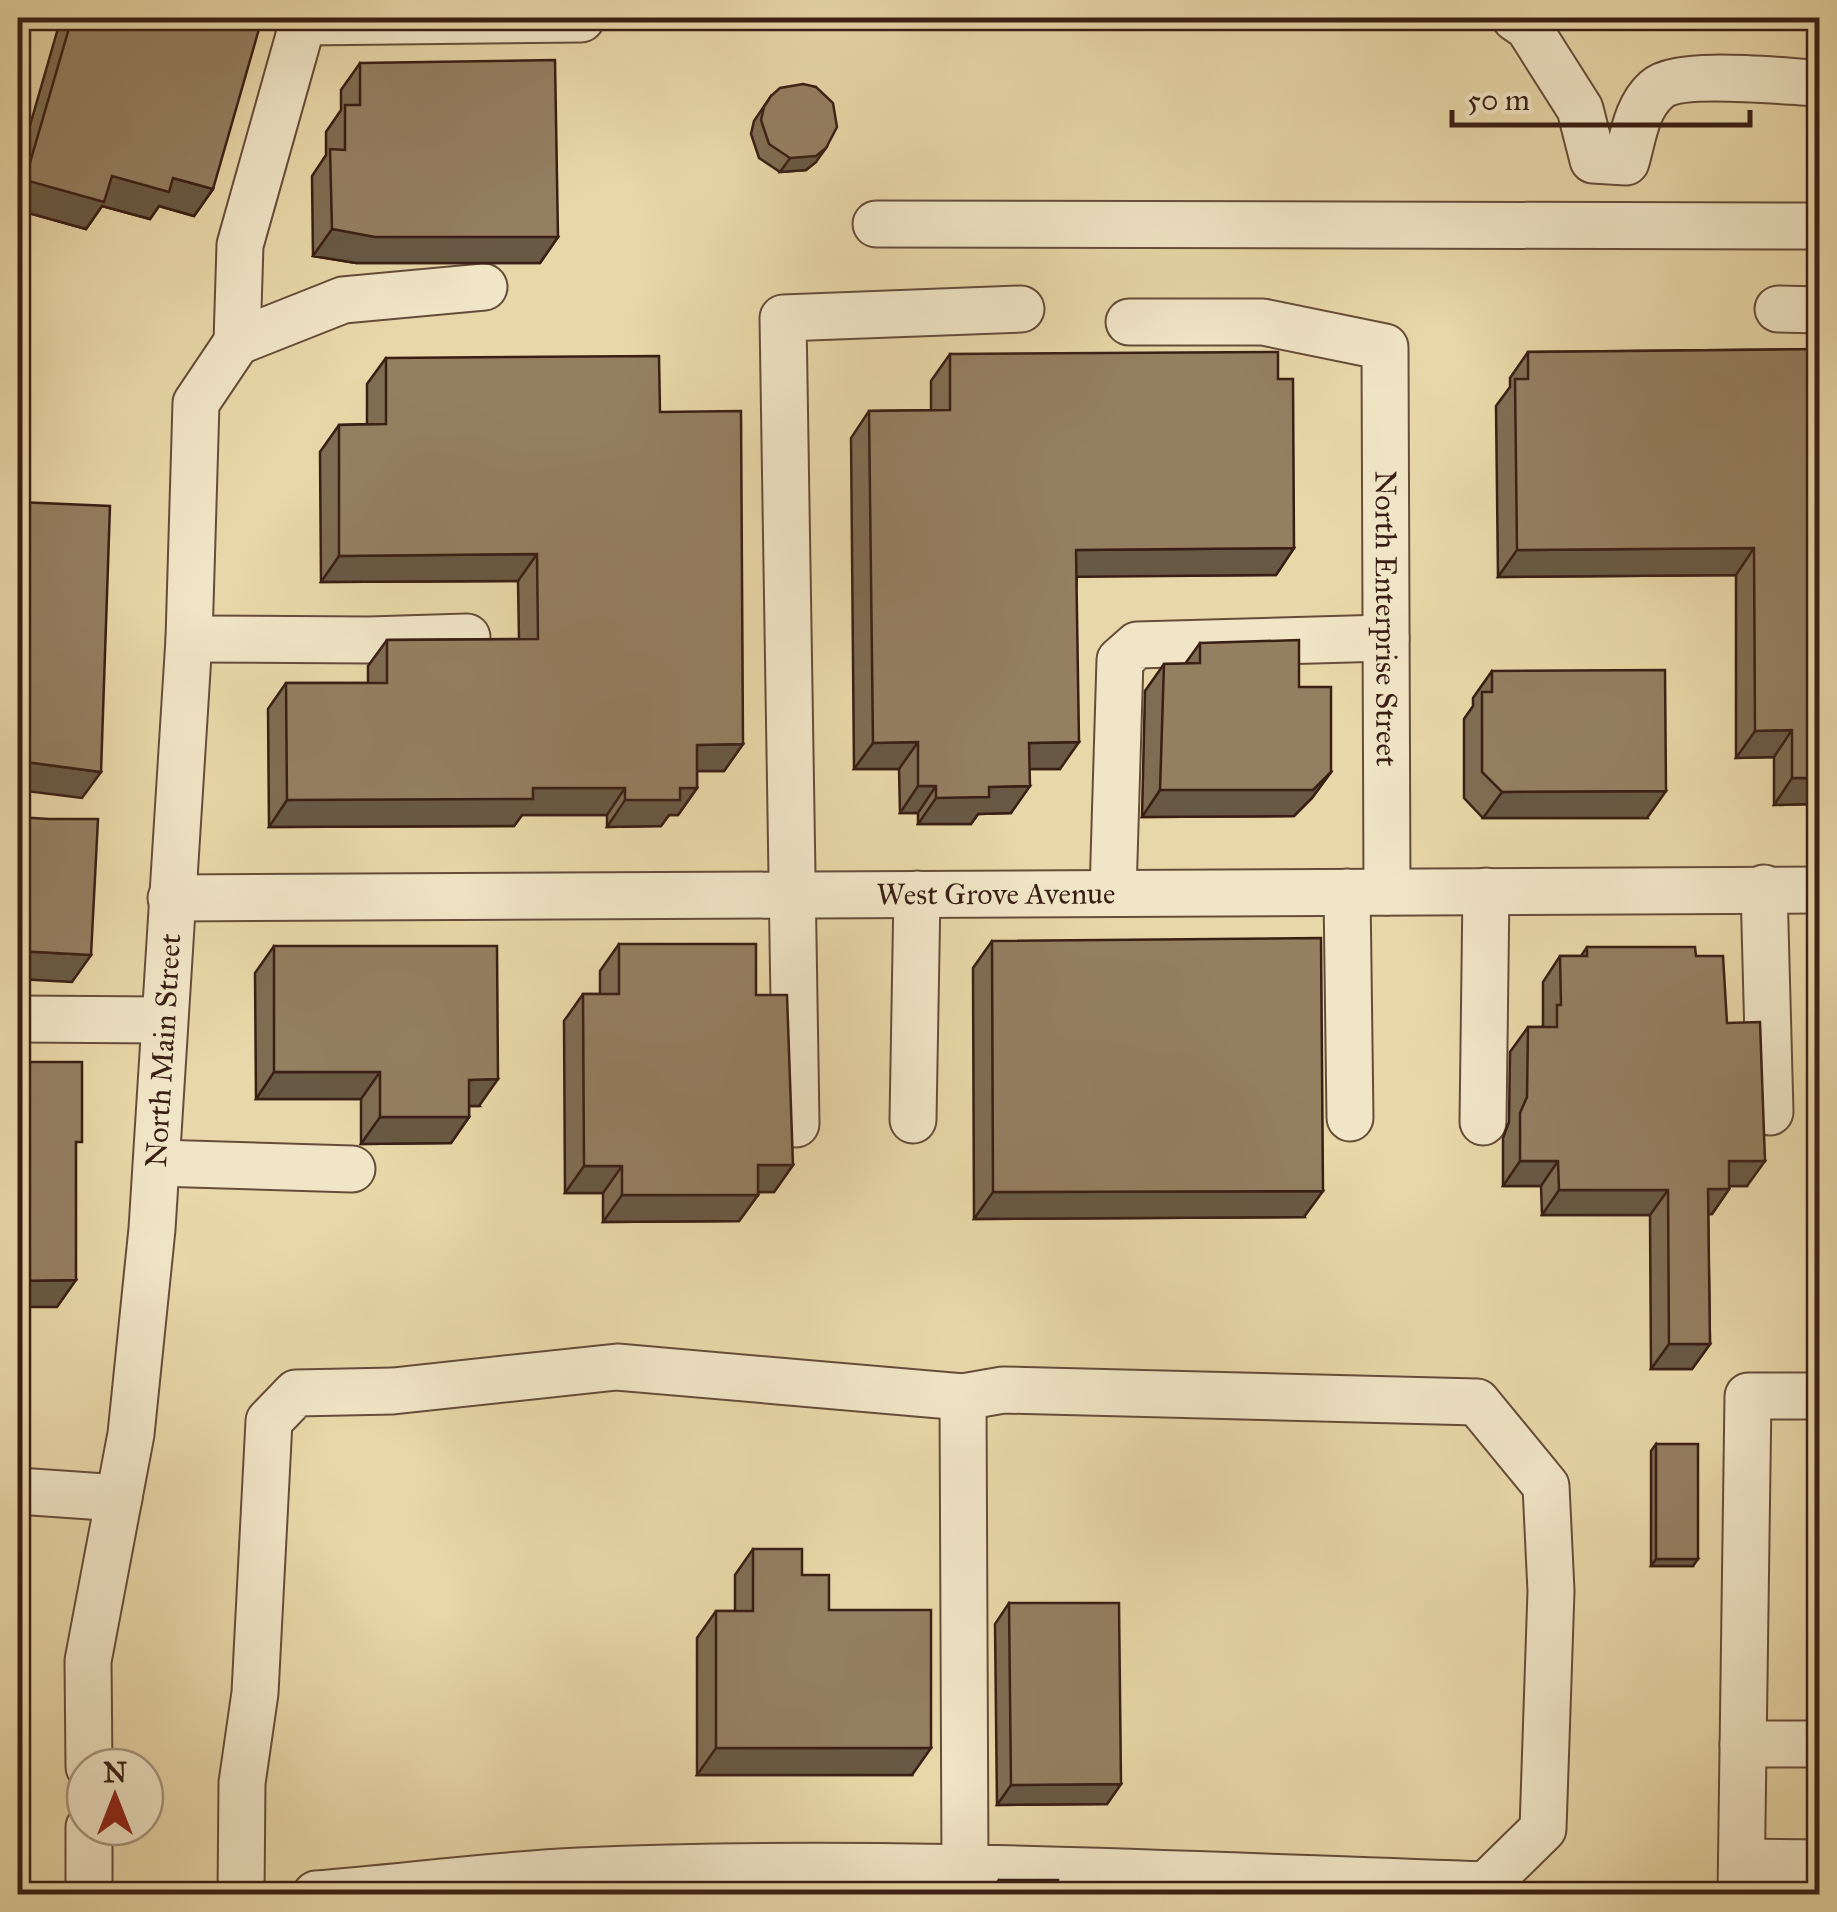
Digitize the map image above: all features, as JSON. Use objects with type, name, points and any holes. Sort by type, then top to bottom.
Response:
[{"type":"street","points":[[1516,18],[1528,28],[1580,109],[1593,160],[1626,162],[1641,109],[1658,87],[1698,78],[1820,83]]},
{"type":"street","points":[[484,287],[343,300],[237,342],[240,245],[304,20],[581,19]]},
{"type":"street","points":[[876,224],[1820,226]]},
{"type":"street","points":[[796,1124],[783,318],[1021,309]]},
{"type":"street","name":"North Enterprise Street","points":[[1129,322],[1263,322],[1385,346],[1386,638],[1350,1118]]},
{"type":"street","name":"North Main Street","points":[[89,1747],[88,1661],[131,1434],[157,1163],[189,638],[196,403],[237,342]]},
{"type":"street","points":[[189,638],[368,640],[467,636]]},
{"type":"street","points":[[1113,893],[1120,660],[1137,644],[1386,638]]},
{"type":"street","points":[[1764,888],[1770,1112]]},
{"type":"street","name":"West Grove Avenue","points":[[171,898],[1820,890]]},
{"type":"street","points":[[1483,1122],[1486,891]]},
{"type":"street","points":[[914,1120],[917,894]]},
{"type":"street","points":[[18,1019],[164,1020]]},
{"type":"street","points":[[157,1163],[352,1169]]},
{"type":"street","points":[[241,1894],[242,1783],[255,1693],[269,1421],[296,1393],[393,1391],[617,1367],[963,1397],[1003,1390],[1477,1402],[1546,1486],[1552,1591],[1542,1828],[1486,1885],[965,1868],[578,1872],[316,1894]]},
{"type":"street","points":[[1820,1396],[1748,1396],[1742,1878],[1820,1863]]},
{"type":"street","points":[[963,1397],[965,1868]]},
{"type":"street","points":[[18,1491],[119,1498]]},
{"type":"street","points":[[1743,1744],[1820,1744]]},
{"type":"street","points":[[89,1847],[90,1894]]},
{"type":"building","points":[[72,18],[218,18],[259,29],[213,189],[173,178],[169,192],[112,176],[104,202],[25,180]]},
{"type":"building","points":[[555,60],[558,237],[375,237],[332,229],[330,149],[345,150],[345,105],[360,105],[360,63]]},
{"type":"building","points":[[803,84],[816,87],[833,103],[837,127],[826,148],[816,156],[790,158],[769,144],[761,120],[764,107],[780,88]]},
{"type":"building","points":[[1820,349],[1820,778],[1792,778],[1792,730],[1755,731],[1754,548],[1517,550],[1515,379],[1528,379],[1528,352]]},
{"type":"building","points":[[1278,352],[1278,379],[1293,379],[1294,548],[1076,550],[1079,742],[1029,743],[1030,786],[989,787],[989,797],[936,798],[936,786],[918,786],[918,742],[873,743],[869,411],[950,410],[950,354]]},
{"type":"building","points":[[659,356],[660,412],[741,411],[743,744],[697,745],[697,788],[680,788],[680,800],[625,800],[625,788],[533,788],[533,799],[287,800],[286,683],[387,683],[387,640],[538,639],[537,554],[339,556],[339,425],[386,424],[386,358]]},
{"type":"building","points":[[18,502],[110,506],[101,772],[18,761]]},
{"type":"building","points":[[1299,640],[1299,687],[1331,687],[1331,772],[1313,790],[1160,790],[1164,664],[1200,663],[1200,643]]},
{"type":"building","points":[[1665,670],[1666,791],[1502,792],[1482,772],[1482,692],[1492,692],[1492,671]]},
{"type":"building","points":[[18,817],[98,819],[91,955],[18,951]]},
{"type":"building","points":[[1321,938],[1323,1191],[993,1192],[992,941]]},
{"type":"building","points":[[619,944],[756,944],[756,995],[787,995],[793,1165],[758,1165],[758,1195],[622,1195],[622,1166],[584,1166],[583,994],[619,994]]},
{"type":"building","points":[[274,946],[497,946],[498,1079],[469,1080],[469,1117],[380,1117],[380,1072],[274,1072]]},
{"type":"building","points":[[1587,947],[1695,947],[1696,956],[1723,956],[1727,1023],[1760,1022],[1765,1161],[1729,1161],[1729,1189],[1708,1189],[1710,1344],[1669,1344],[1668,1190],[1559,1190],[1558,1161],[1520,1161],[1520,1113],[1527,1097],[1528,1027],[1557,1027],[1557,1005],[1561,1005],[1560,956],[1587,956]]},
{"type":"building","points":[[18,1062],[82,1062],[82,1142],[76,1142],[76,1280],[18,1281]]},
{"type":"building","points":[[1656,1444],[1698,1444],[1698,1559],[1656,1559]]},
{"type":"building","points":[[753,1549],[802,1549],[802,1575],[829,1575],[829,1610],[931,1610],[931,1748],[716,1748],[716,1611],[753,1611]]},
{"type":"building","points":[[1009,1603],[1119,1603],[1121,1784],[1011,1785]]},
{"type":"building","points":[[999,1880],[1058,1880],[1058,1894],[999,1894]]}]
